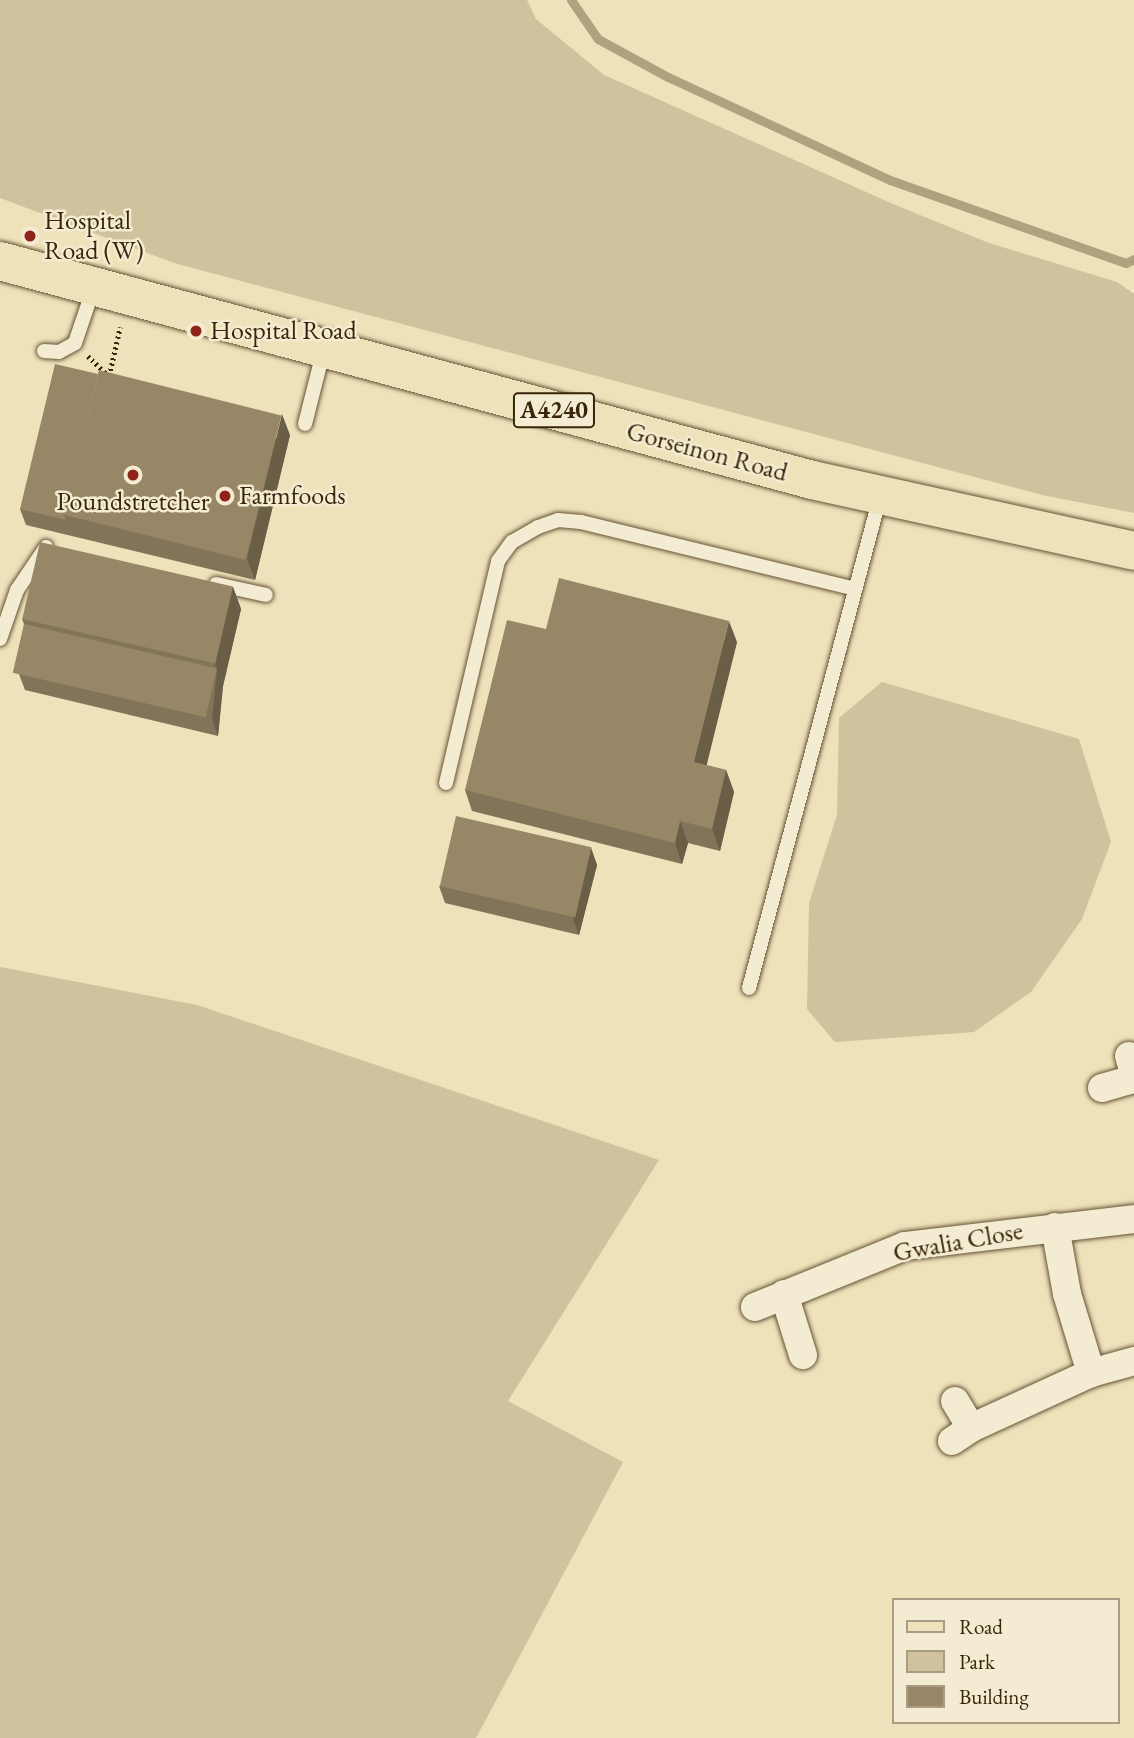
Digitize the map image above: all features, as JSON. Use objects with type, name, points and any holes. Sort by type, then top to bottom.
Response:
[{"type":"main road","name":"Gorseinon Road","points":[[0,261],[881,496],[1134,551]]},
{"type":"street","points":[[1102,1088],[1132,1070]]},
{"type":"street","name":"Gwalia Close","points":[[755,1307],[905,1246],[1134,1219]]},
{"type":"street","name":"Gwalia Close","points":[[1055,1227],[1067,1294],[1091,1373]]},
{"type":"street","points":[[784,1294],[803,1355]]},
{"type":"street","points":[[955,1401],[962,1435],[1091,1373],[1134,1361]]},
{"type":"lane","points":[[44,351],[59,352],[75,343],[111,289]]},
{"type":"lane","points":[[305,424],[324,347]]},
{"type":"lane","points":[[749,988],[881,496]]},
{"type":"lane","points":[[446,783],[498,561],[512,542],[538,527],[558,520],[581,522],[855,589]]},
{"type":"lane","points":[[0,639],[17,590],[30,568],[44,547],[56,549]]},
{"type":"lane","points":[[205,581],[266,595]]},
{"type":"path","points":[[75,343],[109,376],[111,289]]},
{"type":"green space","points":[[0,0],[527,0],[536,19],[604,75],[893,204],[989,243],[1117,282],[1134,294],[1134,513],[1042,495],[174,263],[0,198]]},
{"type":"green space","points":[[882,682],[1079,739],[1111,842],[1082,919],[1031,992],[974,1032],[835,1042],[807,1009],[809,903],[837,815],[839,718]]},
{"type":"green space","points":[[0,967],[197,1005],[659,1160],[508,1401],[623,1462],[476,1738],[0,1738]]},
{"type":"building","points":[[55,364],[98,374],[64,515],[66,520],[20,509]]},
{"type":"building","points":[[99,370],[281,415],[245,560],[63,515]]},
{"type":"building","points":[[40,542],[233,587],[215,664],[22,619]]},
{"type":"building","points":[[559,578],[729,621],[694,762],[726,770],[712,829],[680,821],[675,843],[465,790],[507,620],[546,629]]},
{"type":"building","points":[[24,624],[217,669],[206,717],[13,673]]},
{"type":"building","points":[[456,816],[591,847],[575,917],[440,886]]},
{"type":"waterway","points":[[571,0],[598,39],[668,77],[890,180],[1126,263],[1134,259]]},
{"type":"place","name":"Hospital Road (W)","points":[[30,236]]},
{"type":"place","name":"Hospital Road","points":[[196,331]]},
{"type":"place","name":"Poundstretcher","points":[[133,475]]},
{"type":"place","name":"Farmfoods","points":[[225,496]]}]
